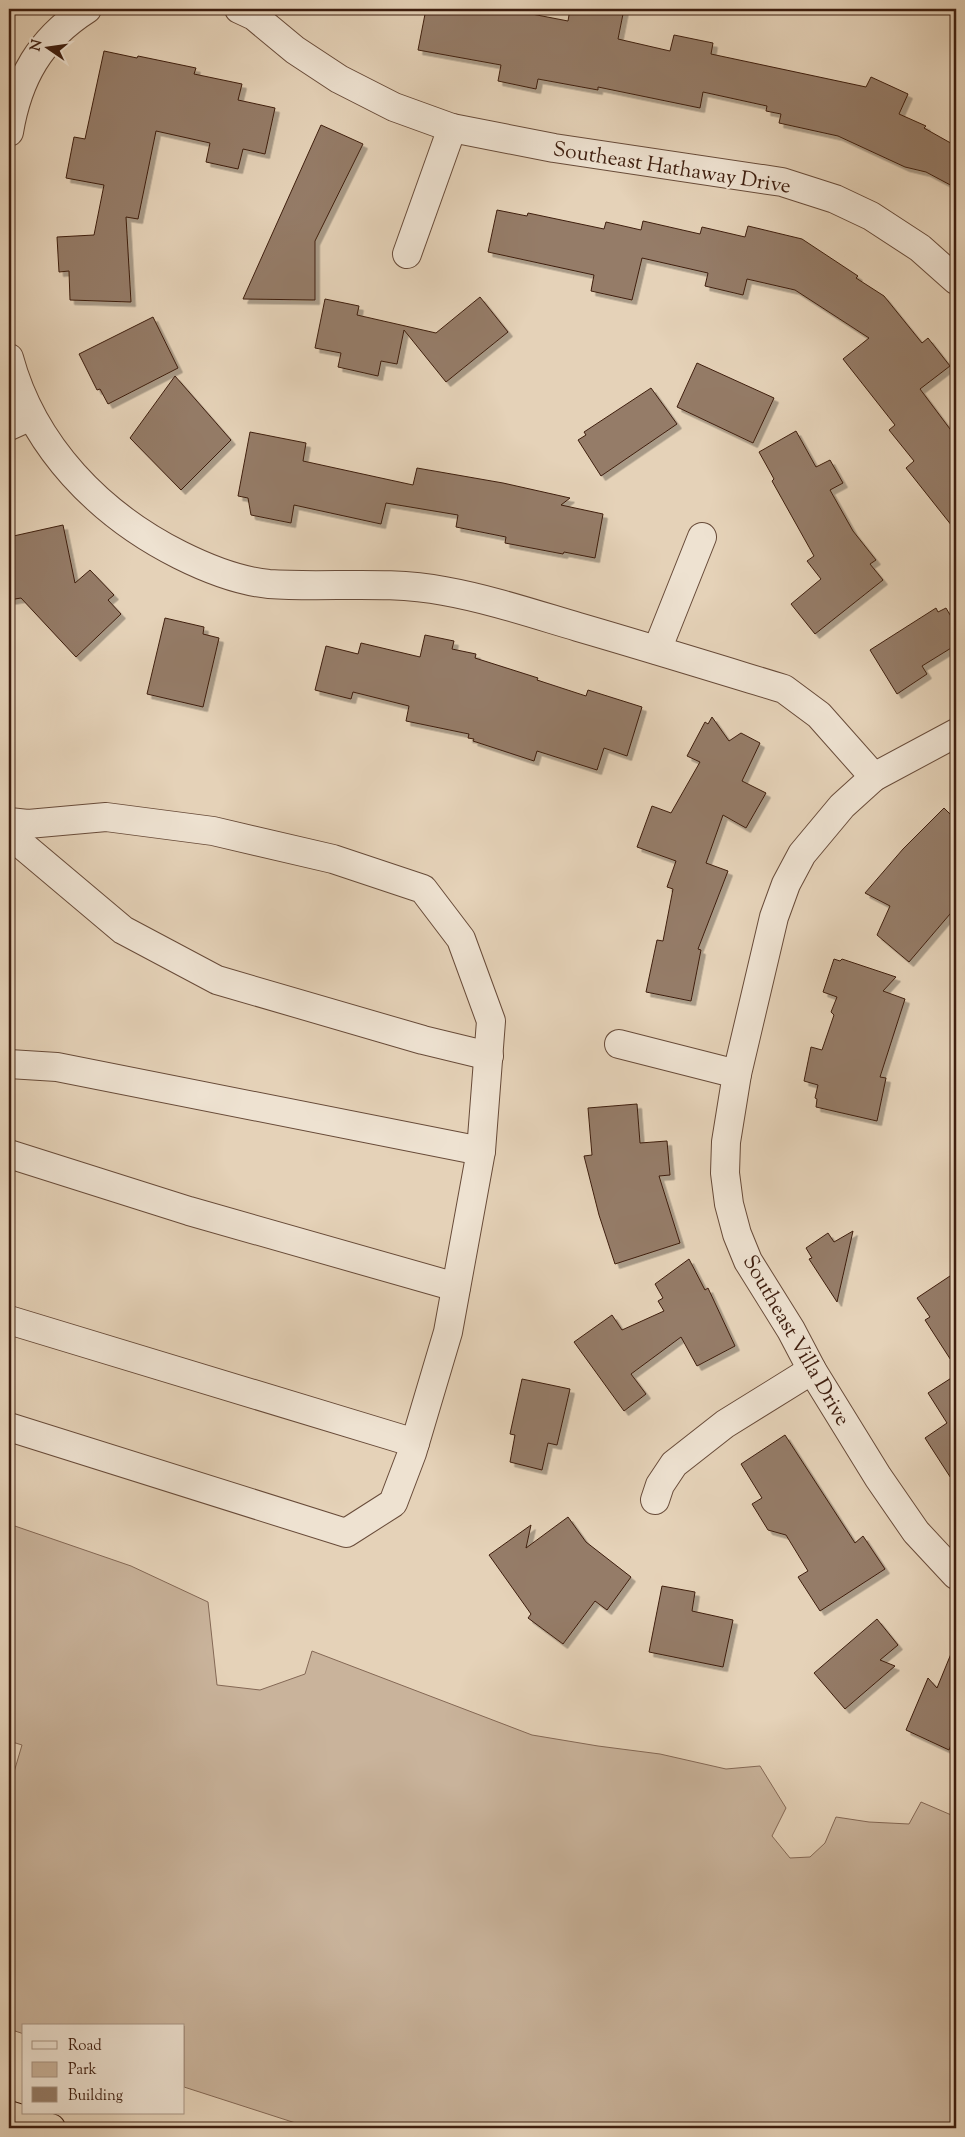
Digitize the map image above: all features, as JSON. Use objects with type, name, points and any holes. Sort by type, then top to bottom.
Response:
[{"type":"highway","points":[[9,2115],[51,2128]]},
{"type":"street","points":[[9,132],[26,73],[40,51],[66,22],[87,9]]},
{"type":"street","name":"Southeast Hathaway Drive","points":[[239,9],[254,16],[295,50],[339,79],[394,107],[452,128],[554,148],[782,182],[836,199],[871,216],[920,248],[956,280]]},
{"type":"street","points":[[407,254],[452,128]]},
{"type":"street","points":[[9,358],[14,377],[20,421],[45,438],[76,479],[119,518],[150,540],[202,566],[240,578],[268,584],[342,586],[382,584],[443,590],[527,612],[784,689],[819,715],[874,777]]},
{"type":"street","points":[[657,650],[702,536]]},
{"type":"street","name":"Southeast Villa Drive","points":[[956,733],[874,777],[842,806],[802,854],[786,884],[774,917],[737,1074],[726,1142],[725,1173],[729,1204],[737,1234],[748,1261],[878,1477],[916,1532],[956,1576]]},
{"type":"street","points":[[9,822],[28,824],[106,817],[213,831],[333,859],[422,889],[460,939],[491,1021],[481,1152],[448,1332],[414,1443],[393,1503],[346,1533],[9,1427]]},
{"type":"street","points":[[9,834],[123,930],[217,980],[422,1040],[489,1056]]},
{"type":"street","points":[[619,1044],[737,1074]]},
{"type":"street","points":[[9,1064],[57,1067],[481,1152]]},
{"type":"street","points":[[9,1154],[189,1211],[456,1287]]},
{"type":"street","points":[[9,1320],[414,1443]]},
{"type":"street","points":[[655,1500],[660,1485],[674,1464],[725,1424],[812,1370]]},
{"type":"green space","points":[[9,1524],[131,1566],[208,1602],[217,1685],[260,1690],[305,1674],[312,1651],[532,1735],[660,1754],[726,1769],[760,1766],[786,1808],[772,1836],[790,1858],[810,1857],[825,1843],[836,1817],[869,1822],[909,1824],[921,1802],[956,1817],[956,2128],[311,2128],[185,2087],[185,2024],[22,2024],[22,2033],[9,2029],[9,1789],[22,1745],[9,1741]]},
{"type":"building","points":[[426,9],[506,9],[568,21],[570,9],[624,9],[618,39],[670,51],[674,35],[713,43],[711,54],[866,87],[871,77],[908,94],[899,114],[926,126],[924,128],[956,146],[956,188],[926,172],[905,167],[838,136],[779,123],[781,114],[766,111],[767,106],[703,92],[700,108],[598,87],[598,90],[538,79],[536,89],[498,81],[501,65],[418,50]]},
{"type":"building","points":[[104,51],[196,68],[194,74],[242,84],[238,100],[275,108],[265,154],[243,149],[238,169],[206,162],[210,143],[156,131],[138,219],[126,217],[131,302],[70,300],[69,271],[59,272],[57,237],[94,235],[104,185],[66,178],[74,137],[85,139]]},
{"type":"building","points":[[321,125],[363,144],[315,241],[315,300],[243,299]]},
{"type":"building","points":[[497,210],[527,216],[528,213],[604,229],[606,222],[641,230],[643,221],[700,234],[702,227],[745,237],[748,226],[802,239],[858,276],[856,278],[884,296],[922,343],[928,338],[950,366],[920,389],[956,437],[956,531],[906,468],[914,461],[889,430],[895,425],[843,359],[869,338],[795,290],[747,279],[743,295],[705,286],[708,273],[642,258],[632,300],[591,291],[594,275],[488,252]]},
{"type":"building","points":[[480,297],[508,332],[446,382],[404,330],[397,364],[381,361],[378,376],[338,367],[341,353],[315,348],[325,299],[359,306],[357,315],[436,333]]},
{"type":"building","points":[[153,317],[178,368],[108,404],[100,389],[97,390],[79,354]]},
{"type":"building","points":[[697,363],[774,398],[753,443],[677,407]]},
{"type":"building","points":[[175,376],[231,440],[181,490],[130,438]]},
{"type":"building","points":[[651,388],[677,424],[601,476],[578,440],[586,435],[584,432]]},
{"type":"building","points":[[796,431],[816,467],[830,460],[843,483],[830,490],[853,531],[876,560],[870,564],[883,580],[815,634],[791,604],[821,579],[807,561],[814,556],[772,481],[774,479],[759,452]]},
{"type":"building","points":[[250,432],[306,443],[303,461],[413,485],[417,468],[503,483],[570,498],[561,505],[603,514],[595,558],[505,543],[506,537],[456,527],[458,515],[386,503],[381,524],[294,505],[291,523],[251,515],[248,498],[238,496]]},
{"type":"building","points":[[63,525],[75,583],[90,570],[114,595],[108,600],[121,614],[76,657],[21,598],[9,600],[9,537]]},
{"type":"building","points":[[936,608],[938,612],[946,608],[956,625],[956,645],[922,666],[927,674],[897,694],[870,650]]},
{"type":"building","points":[[165,618],[204,627],[203,634],[219,638],[203,707],[147,694]]},
{"type":"building","points":[[425,635],[454,641],[452,649],[476,654],[475,658],[538,678],[537,680],[586,696],[588,690],[642,707],[627,756],[604,748],[597,770],[537,751],[534,761],[473,741],[474,739],[468,738],[469,734],[406,721],[409,706],[353,692],[351,699],[315,690],[326,646],[358,654],[361,643],[420,657]]},
{"type":"building","points":[[712,717],[729,741],[741,733],[760,743],[742,781],[766,793],[746,828],[723,815],[706,863],[728,871],[698,949],[701,950],[691,1001],[646,992],[657,940],[663,941],[673,889],[667,887],[676,861],[637,847],[652,806],[671,813],[700,762],[687,756],[705,722],[708,724]]},
{"type":"building","points":[[944,808],[956,820],[956,907],[909,962],[877,935],[890,906],[865,893],[903,849]]},
{"type":"building","points":[[834,959],[840,961],[842,959],[896,977],[883,991],[905,999],[880,1077],[886,1078],[877,1121],[816,1107],[817,1099],[815,1098],[818,1085],[804,1081],[811,1047],[822,1050],[834,1015],[831,1012],[837,997],[823,992]]},
{"type":"building","points":[[637,1104],[640,1143],[667,1141],[670,1175],[659,1176],[680,1243],[615,1264],[599,1215],[584,1156],[592,1155],[588,1108]]},
{"type":"building","points":[[853,1231],[837,1302],[809,1259],[812,1258],[806,1248],[828,1233],[834,1242]]},
{"type":"building","points":[[689,1259],[705,1290],[708,1288],[735,1346],[697,1366],[681,1337],[631,1374],[646,1394],[624,1411],[574,1342],[612,1315],[622,1330],[664,1311],[658,1301],[663,1298],[655,1284]]},
{"type":"building","points":[[956,1272],[956,1368],[925,1320],[930,1317],[917,1298]]},
{"type":"building","points":[[956,1375],[956,1486],[925,1438],[947,1423],[928,1393]]},
{"type":"building","points":[[522,1379],[570,1389],[557,1445],[548,1443],[542,1470],[510,1462],[515,1435],[510,1434]]},
{"type":"building","points":[[785,1435],[855,1543],[863,1536],[885,1569],[820,1611],[798,1577],[808,1571],[786,1535],[768,1530],[752,1504],[762,1498],[741,1464]]},
{"type":"building","points":[[568,1517],[586,1542],[631,1577],[607,1610],[595,1601],[563,1644],[528,1618],[531,1614],[489,1555],[531,1525],[526,1548]]},
{"type":"building","points":[[662,1586],[695,1592],[692,1611],[733,1620],[723,1667],[649,1652]]},
{"type":"building","points":[[877,1619],[898,1645],[880,1660],[895,1666],[845,1709],[814,1673]]},
{"type":"building","points":[[955,1644],[956,1731],[949,1750],[906,1730],[928,1678],[937,1688]]}]
